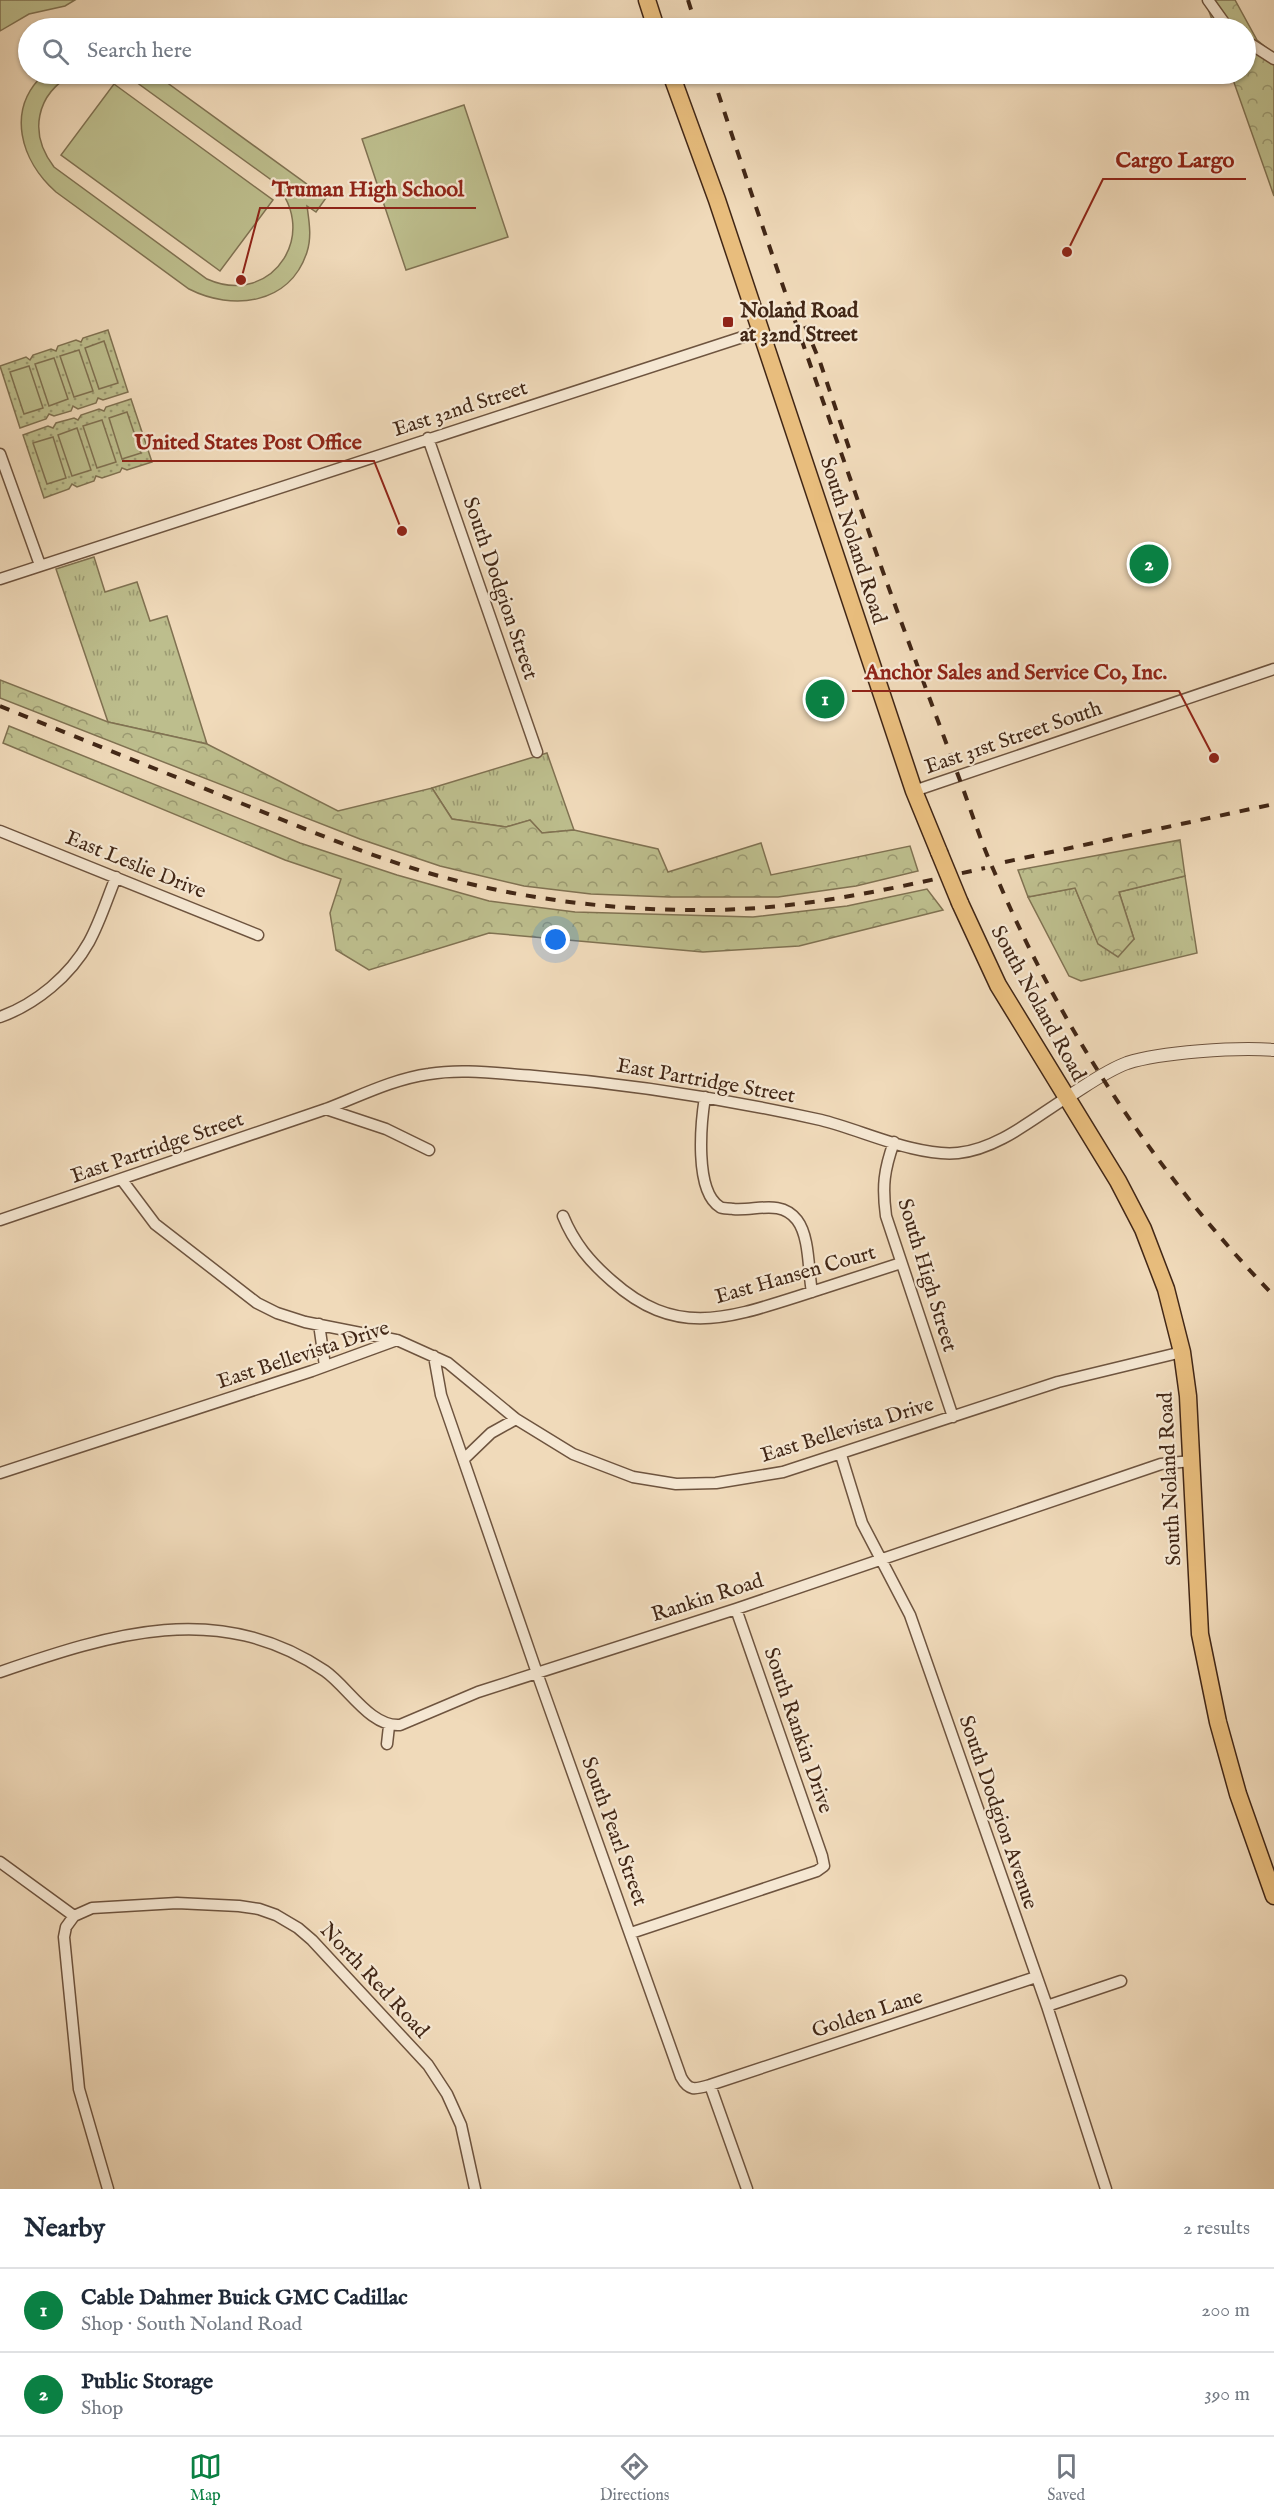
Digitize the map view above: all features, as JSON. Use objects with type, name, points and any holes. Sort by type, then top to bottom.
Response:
[{"type":"main road","points":[[647,0],[653,18]]},
{"type":"main road","name":"South Noland Road","points":[[675,84],[761,331],[914,791],[960,903],[998,985],[1118,1181],[1143,1230],[1166,1289],[1182,1352],[1188,1396],[1200,1634],[1218,1722],[1238,1794],[1274,1896]]},
{"type":"street","points":[[1208,0],[1221,18]]},
{"type":"street","points":[[1256,48],[1274,59]]},
{"type":"street","name":"East 32nd Street","points":[[0,579],[761,331]]},
{"type":"street","name":"South Dodgion Street","points":[[428,438],[537,752]]},
{"type":"street","points":[[0,454],[40,565]]},
{"type":"street","name":"East 31st Street South","points":[[914,791],[1274,669]]},
{"type":"street","name":"East Leslie Drive","points":[[0,831],[258,935]]},
{"type":"street","points":[[0,1017],[45,993],[75,963],[89,942],[116,877]]},
{"type":"street","points":[[1066,1098],[1107,1072],[1127,1063],[1186,1053],[1274,1050]]},
{"type":"street","name":"East Partridge Street","points":[[0,1220],[326,1109],[402,1080],[430,1073],[471,1072],[625,1084],[705,1097],[829,1122],[894,1142],[946,1154],[974,1150],[998,1141],[1066,1098]]},
{"type":"street","points":[[705,1097],[701,1119],[702,1163],[704,1181],[710,1196],[720,1207],[744,1210],[772,1206],[791,1214],[800,1224],[805,1239],[812,1292]]},
{"type":"street","points":[[326,1109],[386,1129],[429,1150]]},
{"type":"street","name":"South High Street","points":[[894,1142],[886,1165],[882,1190],[886,1216],[953,1417]]},
{"type":"street","points":[[122,1180],[155,1224],[257,1304],[277,1313],[319,1324],[397,1340]]},
{"type":"street","name":"East Hansen Court","points":[[563,1216],[583,1254],[629,1295],[655,1309],[693,1318],[717,1319],[750,1312],[900,1263]]},
{"type":"street","points":[[319,1324],[325,1366]]},
{"type":"street","name":"East Bellevista Drive","points":[[0,1473],[397,1340],[448,1363],[516,1419],[552,1443],[591,1462],[633,1477],[676,1484],[716,1483],[783,1472],[841,1455],[1058,1382],[1182,1352]]},
{"type":"street","name":"South Pearl Street","points":[[434,1356],[441,1395],[537,1674],[685,2084],[694,2090],[710,2085]]},
{"type":"street","points":[[464,1459],[491,1433],[516,1419]]},
{"type":"street","name":"South Dodgion Avenue","points":[[841,1455],[862,1523],[910,1615],[1047,2006],[1106,2189]]},
{"type":"street","name":"Rankin Road","points":[[389,1726],[400,1725],[478,1692],[736,1609],[1161,1464],[1191,1461]]},
{"type":"street","name":"South Rankin Drive","points":[[631,1933],[817,1871],[824,1866],[736,1609]]},
{"type":"street","points":[[0,1672],[66,1649],[120,1636],[163,1629],[220,1630],[258,1638],[283,1647],[325,1671],[350,1692],[375,1720],[389,1726],[387,1743]]},
{"type":"street","points":[[0,1862],[74,1916],[66,1927],[64,1937],[79,2089],[108,2189]]},
{"type":"street","name":"North Red Road","points":[[74,1916],[92,1908],[177,1903],[238,1906],[276,1915],[298,1928],[312,1940],[428,2065],[447,2094],[461,2125],[475,2189]]},
{"type":"street","name":"Golden Lane","points":[[710,2085],[1036,1977]]},
{"type":"street","points":[[1047,2006],[1121,1981]]},
{"type":"street","points":[[710,2085],[747,2189]]},
{"type":"green space","points":[[0,0],[75,0],[65,6],[18,18],[18,20],[0,31]]},
{"type":"green space","points":[[1205,0],[1235,0],[1245,18],[1211,18]]},
{"type":"green space","points":[[1256,38],[1274,54],[1274,196],[1235,84],[1256,84]]},
{"type":"green space","points":[[35,84],[58,84],[44,103],[39,128],[46,154],[54,167],[207,279],[231,285],[253,283],[271,273],[284,259],[291,240],[292,220],[286,199],[270,179],[139,84],[169,84],[326,198],[316,212],[307,206],[309,241],[299,270],[274,293],[258,299],[223,300],[189,289],[56,192],[44,180],[34,166],[22,135],[21,119],[24,103]]},
{"type":"green space","points":[[114,84],[273,200],[220,271],[61,155]]},
{"type":"green space","points":[[464,105],[508,237],[406,270],[362,139]]},
{"type":"green space","points":[[108,330],[128,392],[103,400],[98,398],[96,403],[78,409],[73,406],[71,411],[54,416],[49,414],[46,419],[20,428],[0,366],[26,357],[30,360],[33,355],[51,349],[56,351],[58,346],[76,340],[81,342],[83,338]]},
{"type":"green space","points":[[104,341],[118,383],[99,389],[85,348]]},
{"type":"green space","points":[[79,350],[93,391],[74,397],[60,356]]},
{"type":"green space","points":[[54,358],[68,399],[49,406],[35,364]]},
{"type":"green space","points":[[29,366],[43,408],[24,414],[10,372]]},
{"type":"green space","points":[[131,399],[152,462],[127,470],[122,468],[120,472],[102,478],[96,476],[94,481],[77,487],[72,484],[69,489],[44,498],[23,435],[48,426],[53,428],[56,423],[74,418],[78,420],[81,415],[99,409],[104,411],[106,407]]},
{"type":"green space","points":[[127,412],[141,453],[122,459],[109,418]]},
{"type":"green space","points":[[102,420],[116,462],[97,468],[83,426]]},
{"type":"green space","points":[[77,428],[91,470],[72,476],[58,435]]},
{"type":"green space","points":[[53,437],[66,478],[47,484],[33,443]]},
{"type":"green space","points":[[94,557],[105,592],[137,582],[150,621],[167,616],[207,744],[108,722],[56,569]]},
{"type":"green space","points":[[0,680],[108,722],[207,744],[338,811],[432,788],[452,819],[506,827],[530,820],[542,833],[574,830],[658,849],[668,872],[761,843],[771,875],[910,846],[918,871],[856,886],[778,897],[591,894],[524,886],[440,866],[360,839],[0,698]]},
{"type":"green space","points":[[9,726],[300,843],[397,875],[489,901],[575,912],[753,917],[847,906],[927,889],[943,910],[799,946],[703,952],[489,933],[369,970],[336,950],[330,913],[341,879],[285,860],[3,743]]},
{"type":"green space","points":[[547,753],[574,830],[542,833],[530,820],[506,827],[452,819],[432,788]]},
{"type":"green space","points":[[1180,840],[1185,876],[1119,892],[1134,939],[1118,957],[1098,944],[1075,888],[1028,897],[1018,870]]},
{"type":"green space","points":[[1185,876],[1197,953],[1081,981],[1069,976],[1028,897],[1075,888],[1098,943],[1134,939],[1119,892]]},
{"type":"railway","points":[[688,0],[694,18]]},
{"type":"railway","points":[[715,84],[882,568],[984,847],[1020,929],[1080,1042],[1114,1097],[1190,1200],[1274,1296]]},
{"type":"railway","points":[[805,326],[820,362],[849,448]]},
{"type":"railway","points":[[0,706],[380,857],[434,875],[523,895],[617,907],[680,910],[747,909],[816,902],[985,868]]},
{"type":"railway","points":[[1005,862],[1274,804]]},
{"type":"place","name":"Cargo Largo","points":[[1067,252]]},
{"type":"place","name":"Truman High School","points":[[241,280]]},
{"type":"place","name":"Noland Road at 32nd Street","points":[[728,322]]},
{"type":"place","name":"United States Post Office","points":[[402,531]]},
{"type":"place","name":"Public Storage","points":[[1149,564]]},
{"type":"place","name":"Cable Dahmer Buick GMC Cadillac","points":[[825,699]]},
{"type":"place","name":"Anchor Sales and Service Co, Inc.","points":[[1214,758]]}]
